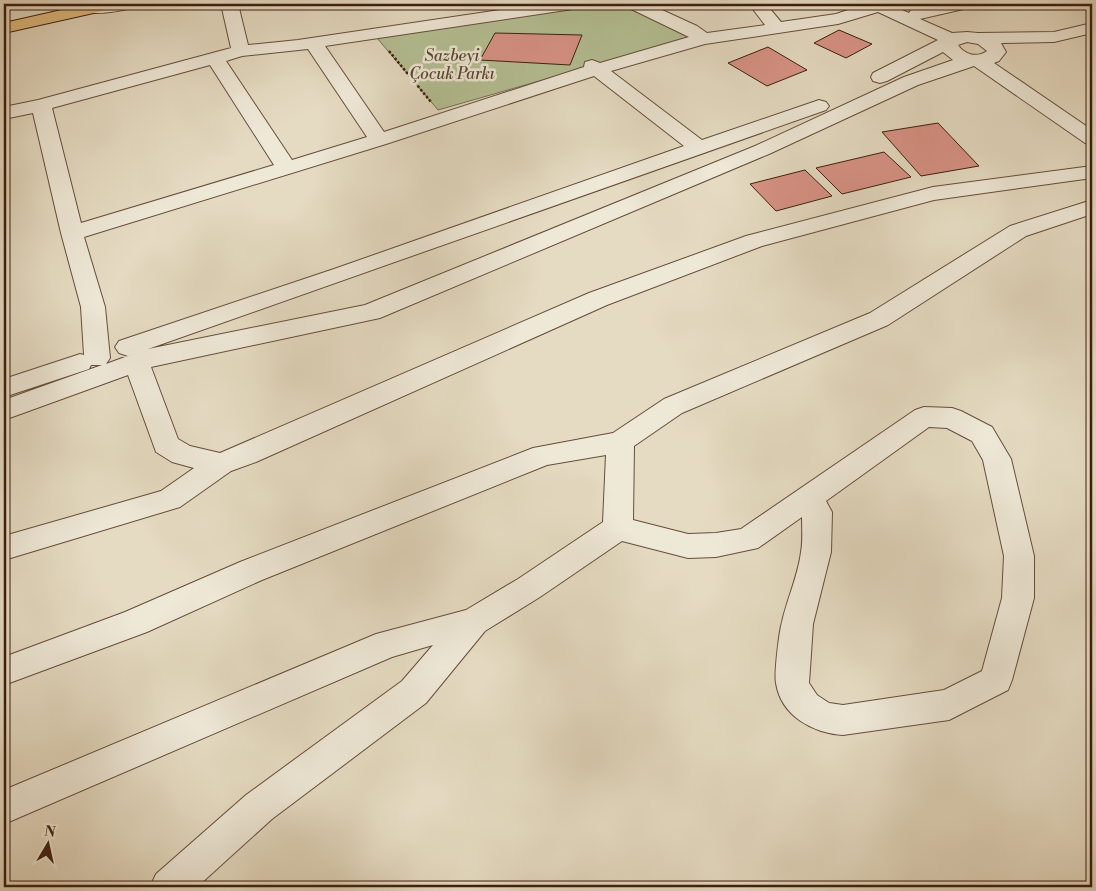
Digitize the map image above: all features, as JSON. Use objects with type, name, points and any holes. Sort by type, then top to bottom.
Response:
[{"type":"main road","points":[[4,28],[110,4]]},
{"type":"street","points":[[92,8],[126,4]]},
{"type":"street","points":[[229,4],[241,51]]},
{"type":"street","points":[[4,113],[41,105],[241,51],[573,4]]},
{"type":"street","points":[[757,4],[776,27]]},
{"type":"street","points":[[917,14],[962,4]]},
{"type":"street","points":[[634,5],[691,30],[703,39]]},
{"type":"street","points":[[883,5],[962,39],[987,41],[996,48],[982,58]]},
{"type":"street","points":[[72,233],[379,140],[595,68],[703,39],[838,18],[883,5],[917,14],[962,39]]},
{"type":"street","points":[[1092,28],[1054,37],[962,39],[948,44],[952,52],[982,58],[1092,139]]},
{"type":"street","points":[[4,388],[351,271],[835,100],[962,39]]},
{"type":"street","points":[[4,410],[155,356],[371,312],[762,150],[911,81],[982,58],[1092,41]]},
{"type":"street","points":[[314,42],[379,140]]},
{"type":"street","points":[[214,59],[287,168]]},
{"type":"street","points":[[595,68],[699,148]]},
{"type":"street","points":[[41,105],[72,233],[93,307],[96,358]]},
{"type":"street","points":[[4,548],[170,499],[221,464],[246,455],[598,299],[754,241],[933,194],[1092,172]]},
{"type":"street","points":[[4,671],[136,622],[251,571],[543,455],[620,442],[673,406],[879,319],[1018,231],[1092,207]]},
{"type":"street","points":[[137,363],[166,445],[182,454],[221,464]]},
{"type":"street","points":[[4,807],[387,644],[474,621],[529,588],[618,528],[688,546],[716,545],[748,540],[924,417],[952,418],[982,434],[997,459],[1020,556],[1018,598],[996,680],[949,704],[843,720],[830,719],[817,714],[805,706],[797,695],[792,683],[797,624],[816,552],[818,512],[810,498]]},
{"type":"street","points":[[618,528],[620,442]]},
{"type":"street","points":[[169,887],[259,807],[414,692],[474,621]]},
{"type":"green space","name":"Sazbeyi Çocuk Parkı","points":[[596,4],[625,4],[693,37],[438,110],[377,38]]},
{"type":"building","points":[[839,30],[872,44],[846,58],[814,43]]},
{"type":"building","points":[[495,33],[582,35],[570,65],[480,60]]},
{"type":"building","points":[[768,47],[807,70],[767,86],[728,63]]},
{"type":"building","points":[[938,123],[979,166],[921,176],[882,132]]},
{"type":"building","points":[[884,152],[911,177],[842,194],[816,168]]},
{"type":"building","points":[[805,170],[832,196],[776,211],[750,184]]}]
